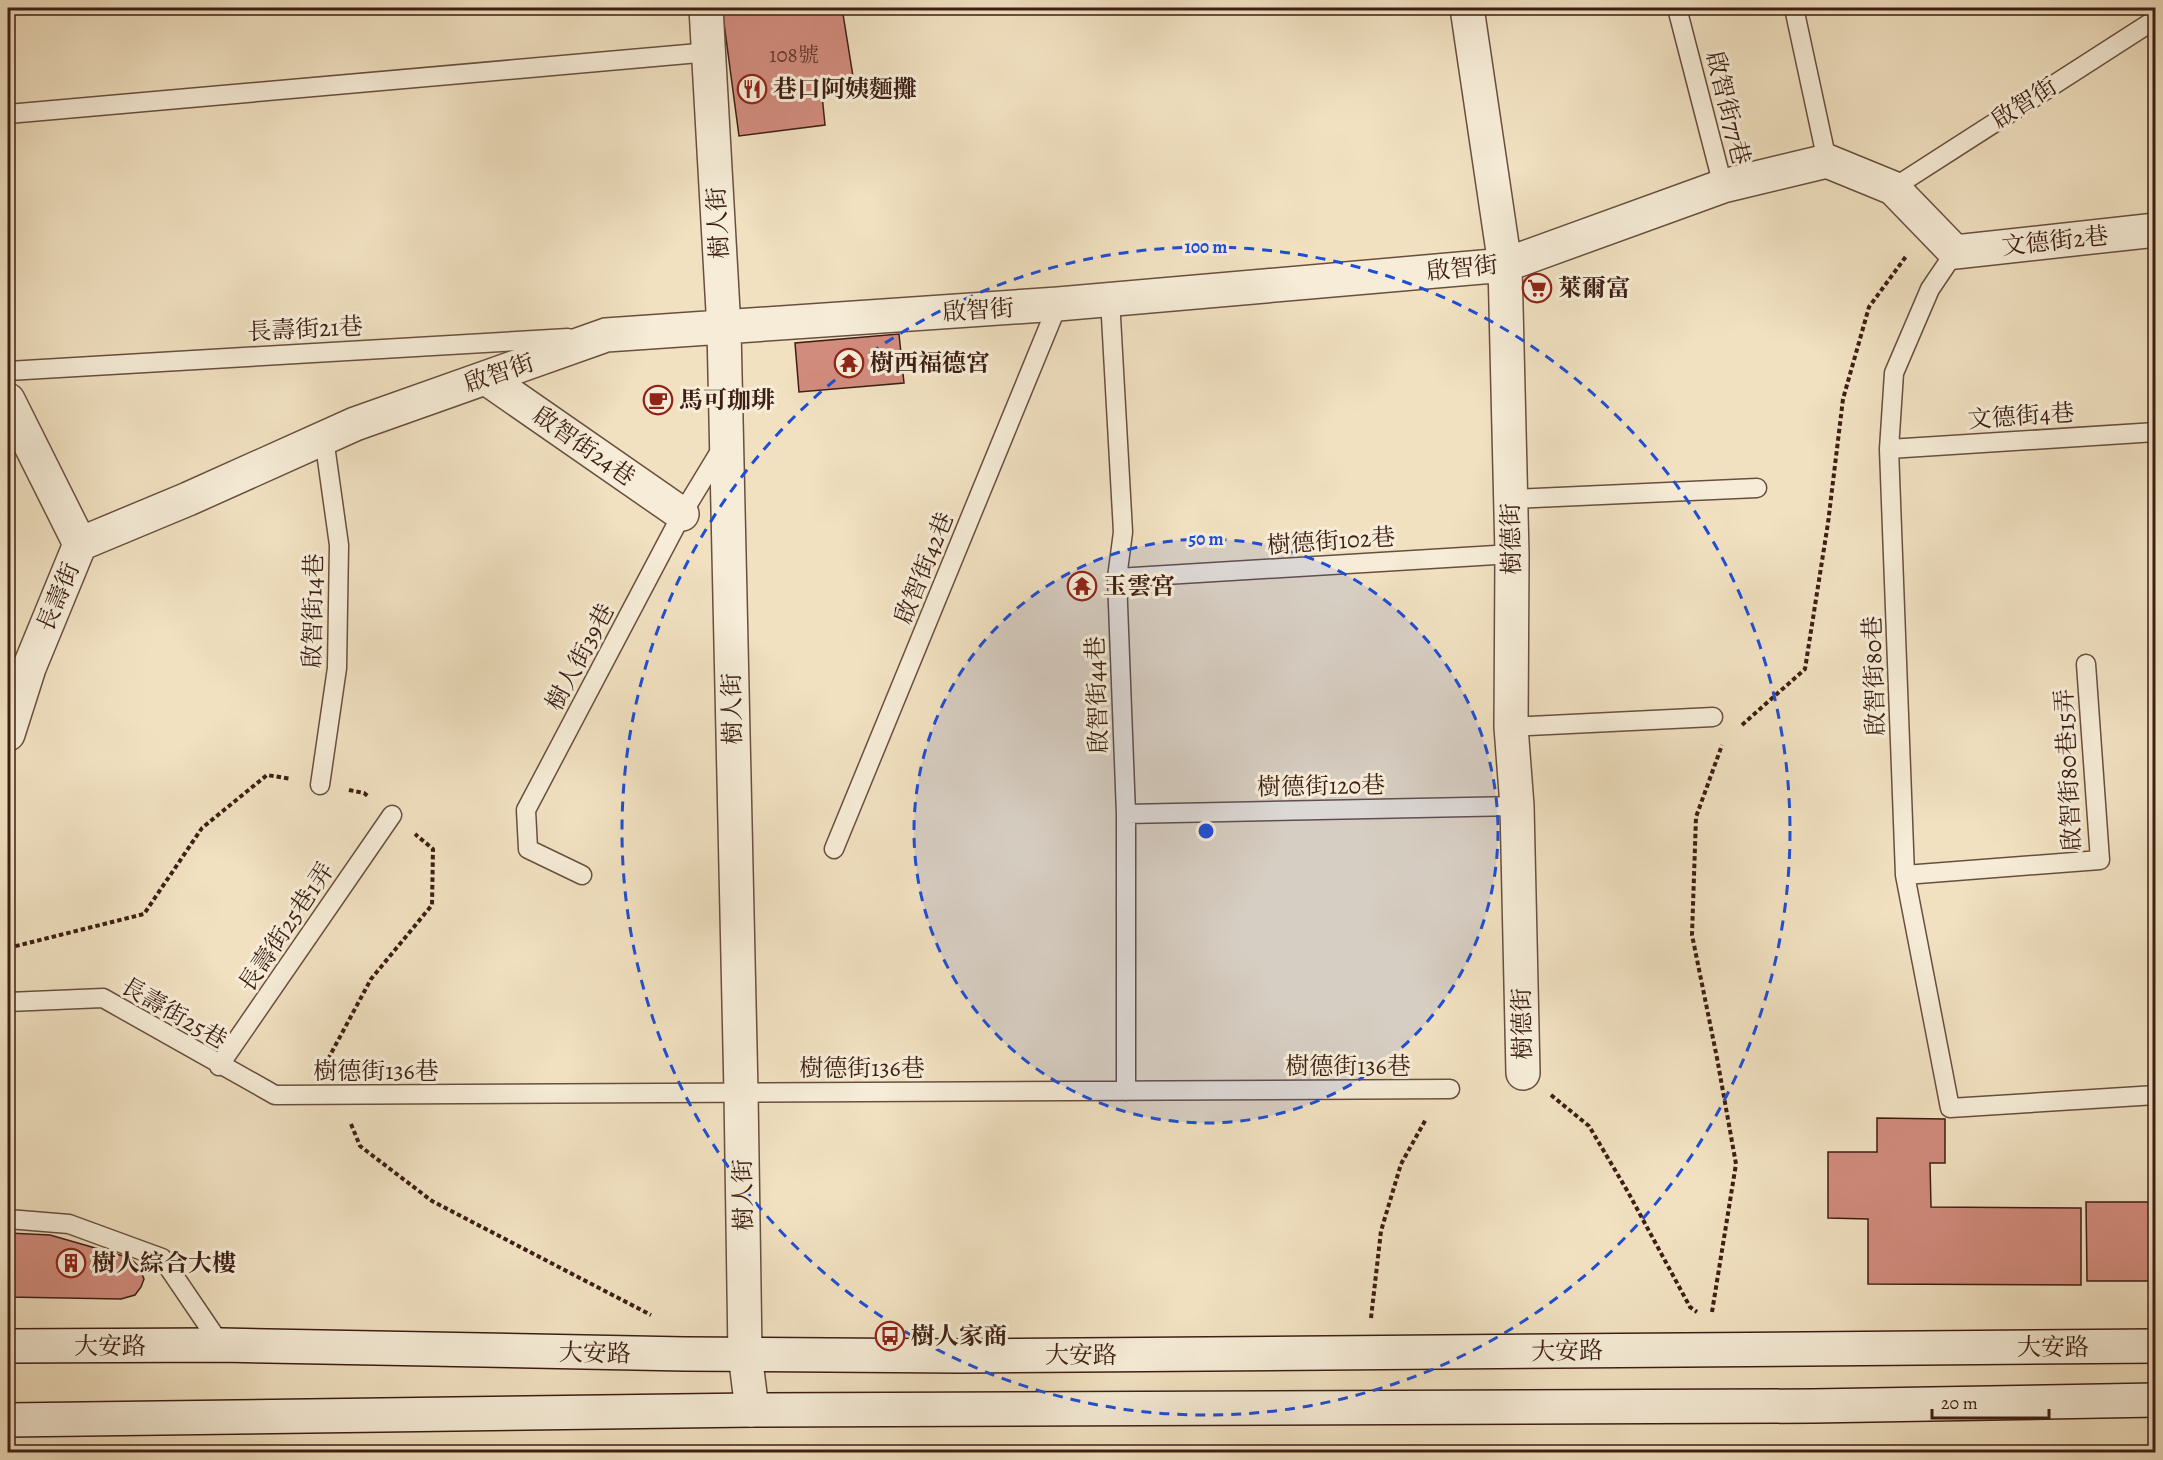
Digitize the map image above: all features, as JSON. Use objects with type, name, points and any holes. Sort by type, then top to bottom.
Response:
[{"type":"street","name":"樹人街","points":[[706,8],[724,329],[745,1354],[752,1410]]},
{"type":"street","name":"樹德街","points":[[1467,8],[1505,265],[1512,554],[1511,727],[1517,806],[1523,1073]]},
{"type":"street","name":"啟智街","points":[[80,544],[188,499],[355,424],[606,336],[1058,304],[1505,265],[1723,186],[1827,161]]},
{"type":"street","points":[[1827,161],[1893,188],[1955,252]]},
{"type":"street","name":"文德街2巷","points":[[1955,252],[2156,230]]},
{"type":"street","name":"啟智街24巷","points":[[486,378],[682,514]]},
{"type":"street","name":"長壽街","points":[[8,400],[80,544],[29,668],[8,734]]},
{"type":"street","name":"大安路","points":[[8,1346],[221,1345],[685,1354],[1019,1355],[2156,1347]]},
{"type":"street","points":[[8,1420],[752,1410],[1813,1406],[2156,1400]]},
{"type":"lane","name":"啟智街77巷","points":[[1677,8],[1723,186]]},
{"type":"lane","points":[[1794,8],[1827,161]]},
{"type":"lane","name":"啟智街","points":[[1893,188],[2156,19]]},
{"type":"lane","points":[[8,114],[710,52]]},
{"type":"lane","name":"啟智街80巷","points":[[1955,252],[1930,289],[1894,373],[1889,449],[1905,875],[1950,1108],[2156,1095]]},
{"type":"lane","name":"啟智街44巷","points":[[1110,299],[1123,532],[1117,578],[1126,814],[1126,1091]]},
{"type":"lane","name":"啟智街42巷","points":[[834,849],[1058,304]]},
{"type":"lane","name":"長壽街21巷","points":[[8,371],[606,336]]},
{"type":"lane","name":"文德街4巷","points":[[1889,449],[2156,432]]},
{"type":"lane","name":"啟智街14巷","points":[[320,785],[337,668],[339,545],[324,438]]},
{"type":"lane","name":"樹人街39巷","points":[[582,875],[528,849],[526,810],[682,514],[726,442]]},
{"type":"lane","points":[[1511,499],[1757,488]]},
{"type":"lane","name":"樹德街102巷","points":[[1117,578],[1512,554]]},
{"type":"lane","name":"啟智街80巷15弄","points":[[1905,875],[2100,860],[2085,664]]},
{"type":"lane","points":[[1511,727],[1713,717]]},
{"type":"lane","name":"樹德街120巷","points":[[1126,814],[1517,806]]},
{"type":"lane","name":"長壽街25巷1弄","points":[[219,1066],[392,815]]},
{"type":"lane","name":"長壽街25巷","points":[[8,1002],[103,998],[219,1066],[275,1095]]},
{"type":"lane","name":"樹德街136巷","points":[[275,1095],[1450,1089]]},
{"type":"lane","points":[[8,1219],[69,1224],[162,1258],[221,1345]]},
{"type":"path","points":[[1460,1452],[1767,1448],[2156,1449]]},
{"type":"building","points":[[722,8],[842,8],[856,95],[822,95],[825,125],[739,136]]},
{"type":"building","name":"樹西福德宮","points":[[899,334],[904,383],[799,392],[795,343]]},
{"type":"building","points":[[1877,1118],[1945,1119],[1945,1163],[1930,1163],[1931,1207],[2081,1208],[2081,1285],[1868,1284],[1868,1219],[1828,1218],[1828,1152],[1877,1152]]},
{"type":"building","points":[[2086,1202],[2156,1202],[2156,1281],[2087,1281]]},
{"type":"building","name":"樹人綜合大樓","points":[[8,1233],[50,1235],[130,1258],[139,1267],[144,1279],[135,1295],[121,1299],[8,1297]]},
{"type":"place","name":"巷口阿姨麵攤","points":[[752,89]]},
{"type":"place","name":"萊爾富","points":[[1537,288]]},
{"type":"place","name":"樹西福德宮","points":[[849,363]]},
{"type":"place","name":"馬可珈琲","points":[[658,400]]},
{"type":"place","name":"玉雲宮","points":[[1082,586]]},
{"type":"place","name":"樹人綜合大樓","points":[[71,1263]]},
{"type":"place","name":"樹人家商","points":[[890,1336]]}]
